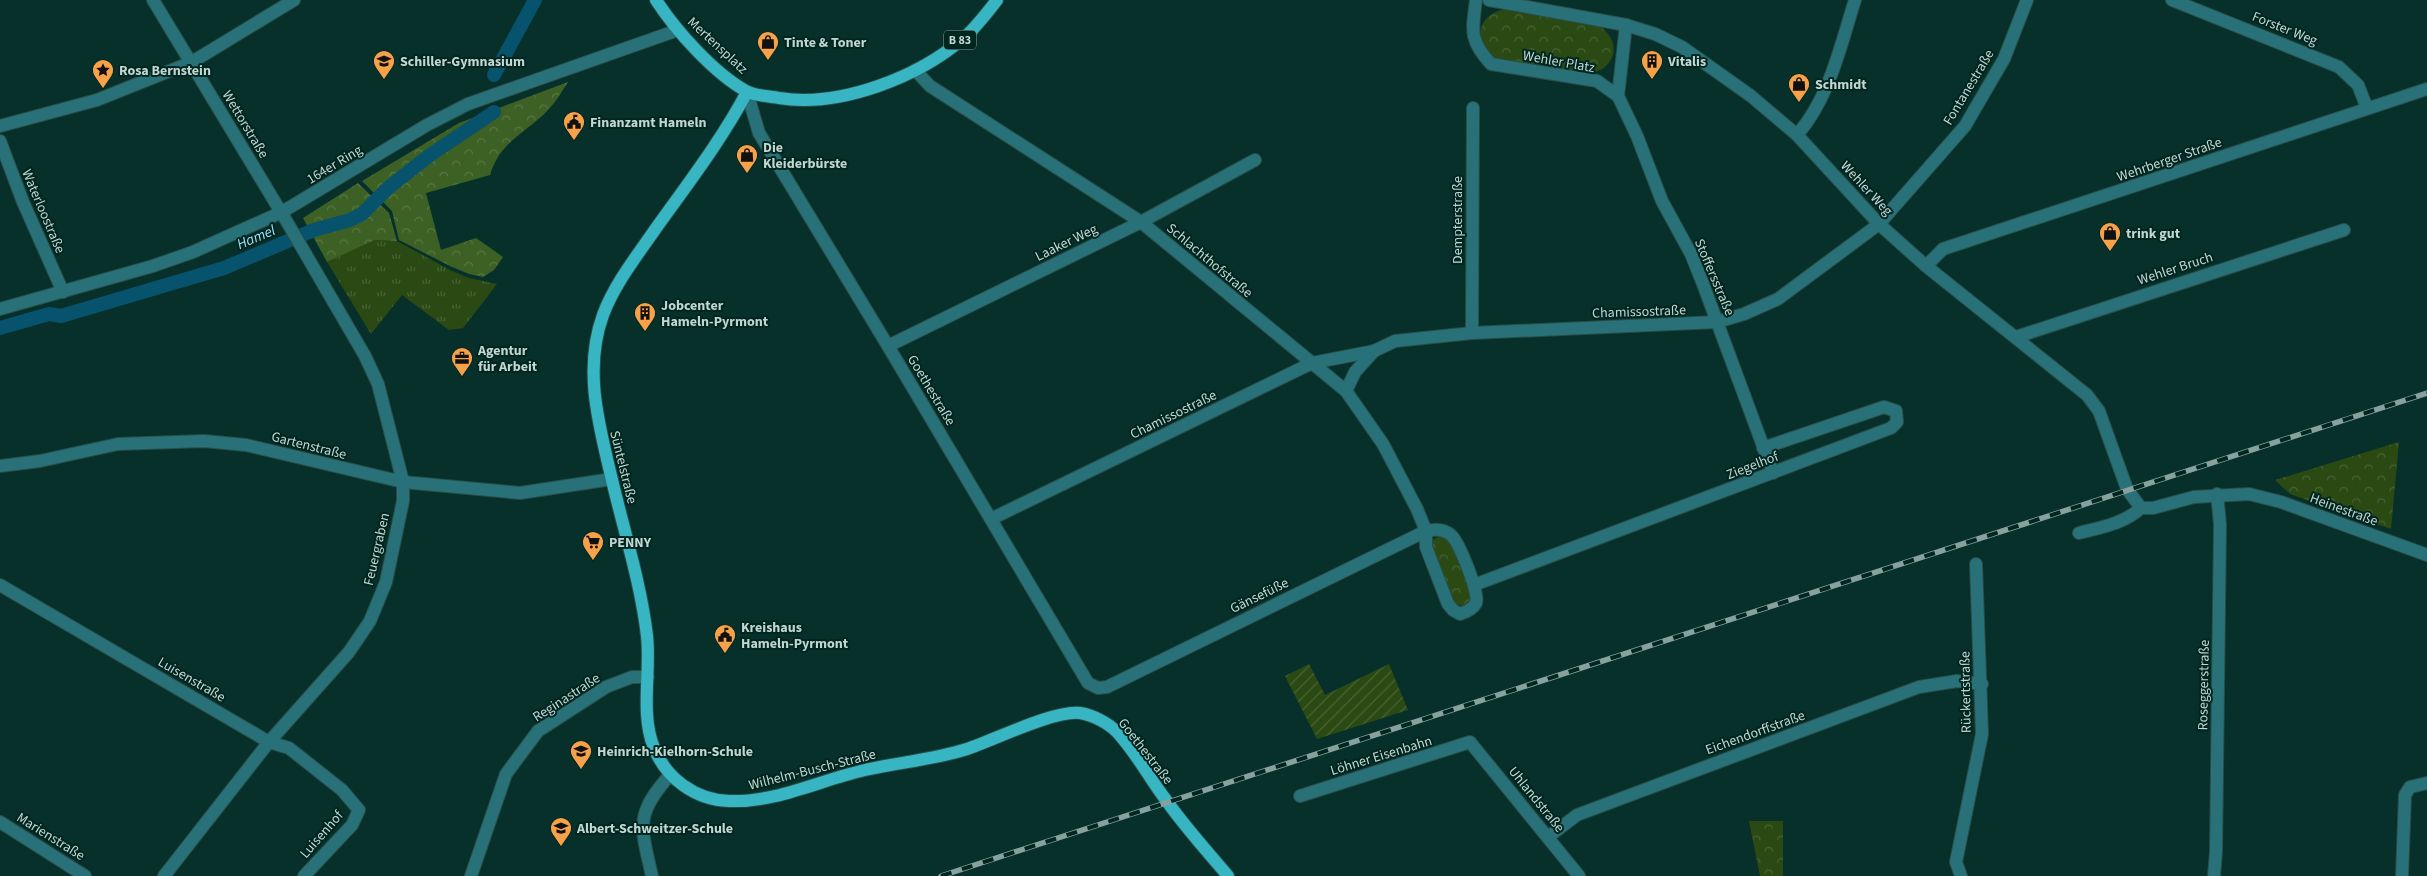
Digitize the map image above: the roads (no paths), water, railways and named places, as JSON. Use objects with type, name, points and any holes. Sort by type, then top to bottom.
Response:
[{"type":"main road","name":"Mertensplatz","points":[[656,0],[678,30],[702,56],[747,92],[796,100],[826,100],[857,93],[915,70]]},
{"type":"main road","name":"B 83","points":[[915,70],[965,37],[997,0]]},
{"type":"main road","name":"Süntelstraße","points":[[670,774],[654,747],[648,730],[648,638],[641,600],[596,416],[593,377],[597,338],[604,314],[620,281],[724,131],[747,92]]},
{"type":"main road","name":"Wilhelm-Busch-Straße","points":[[670,774],[682,786],[697,794],[727,802],[748,800],[802,789],[868,769],[925,761],[963,750],[1051,718],[1080,713]]},
{"type":"main road","name":"Goethestraße","points":[[1080,713],[1103,721],[1116,732],[1181,819],[1228,876]]},
{"type":"street","name":"Wettorstraße","points":[[153,0],[282,212]]},
{"type":"street","points":[[0,126],[97,100],[192,62],[294,0]]},
{"type":"street","name":"Wehler Platz","points":[[1476,0],[1472,35],[1480,52],[1491,64],[1597,81],[1618,96]]},
{"type":"street","name":"Wehler Weg","points":[[1489,0],[1516,2],[1626,25],[1655,34],[1682,47],[1751,96],[1798,135],[1879,224],[1926,266],[2072,382],[2099,411],[2122,478],[2127,489],[2141,508]]},
{"type":"street","points":[[1798,135],[1811,119],[1828,83],[1855,0]]},
{"type":"street","name":"Fontanestraße","points":[[1879,224],[1965,126],[2004,59],[2027,0]]},
{"type":"street","name":"Forster Weg","points":[[2172,0],[2339,67],[2358,85],[2366,108]]},
{"type":"street","points":[[1618,96],[1626,25]]},
{"type":"street","name":"164er Ring","points":[[0,309],[153,266],[193,252],[282,212],[427,125],[468,104],[645,40],[678,30]]},
{"type":"street","name":"Schlachthofstraße","points":[[915,70],[930,86],[1141,222],[1346,391],[1383,444],[1417,509],[1426,531]]},
{"type":"street","name":"Wehrberger Straße","points":[[1926,266],[1943,249],[2427,88]]},
{"type":"street","name":"Goethestraße","points":[[747,92],[759,133],[1088,683],[1098,688],[1107,687]]},
{"type":"street","name":"Stoffersstraße","points":[[1618,96],[1637,136],[1662,201],[1691,254],[1718,322],[1773,474]]},
{"type":"street","name":"Dempterstraße","points":[[1472,108],[1472,332]]},
{"type":"street","name":"Waterloostraße","points":[[0,140],[23,202],[63,292]]},
{"type":"street","name":"Laaker Weg","points":[[888,346],[1141,222],[1255,160]]},
{"type":"street","name":"Feuergraben","points":[[164,876],[269,742],[349,652],[370,621],[386,582],[403,501],[403,482],[378,384],[365,356],[282,212]]},
{"type":"street","name":"Chamissostraße","points":[[991,519],[1312,363],[1374,351],[1395,341],[1472,332],[1718,322],[1744,314],[1778,299],[1879,224]]},
{"type":"street","name":"Wehler Bruch","points":[[2016,337],[2344,230]]},
{"type":"street","name":"Chamissostraße","points":[[1346,391],[1355,372],[1374,351]]},
{"type":"street","name":"Ziegelhof","points":[[1474,585],[1891,428],[1897,422],[1896,411],[1884,407],[1763,448]]},
{"type":"street","name":"Gartenstraße","points":[[0,466],[40,461],[118,444],[204,440],[246,445],[281,452],[403,482],[520,493],[612,479]]},
{"type":"street","points":[[2079,533],[2116,524],[2141,508],[2153,508],[2194,497],[2217,494]]},
{"type":"street","name":"Heinestraße","points":[[2217,494],[2249,494],[2281,502],[2427,555]]},
{"type":"street","name":"Roseggerstraße","points":[[2214,876],[2216,852],[2220,544],[2217,494]]},
{"type":"street","points":[[1441,530],[1453,536],[1477,596],[1476,604],[1468,611],[1460,614],[1452,610],[1426,547],[1426,531],[1441,530]]},
{"type":"street","name":"Gänsefüße","points":[[1107,687],[1426,531]]},
{"type":"street","name":"Rückertstraße","points":[[1961,876],[1956,862],[1982,734],[1982,684],[1976,564]]},
{"type":"street","name":"Luisenstraße","points":[[0,585],[269,742],[289,748],[342,790],[359,810]]},
{"type":"street","name":"Reginastraße","points":[[471,876],[506,774],[538,731],[606,687],[632,677],[648,677]]},
{"type":"street","name":"Eichendorffstraße","points":[[1548,837],[1577,815],[1919,687],[1957,681],[1982,684]]},
{"type":"street","name":"Uhlandstraße","points":[[1470,742],[1579,876]]},
{"type":"street","name":"Löhner Eisenbahn","points":[[1300,796],[1470,742]]},
{"type":"street","points":[[652,876],[642,827],[643,814],[650,799],[670,774]]},
{"type":"street","points":[[2402,876],[2405,795],[2410,787],[2427,783]]},
{"type":"street","name":"Luisenhof","points":[[304,876],[352,825],[359,810]]},
{"type":"street","name":"Marienstraße","points":[[0,822],[85,876]]},
{"type":"waterway","name":"Hamel","points":[[494,75],[535,0]]},
{"type":"waterway","name":"Hamel","points":[[0,328],[49,314],[61,316],[224,268],[314,230],[350,220],[362,214],[388,188],[430,155],[494,112]]},
{"type":"railway","points":[[941,876],[2427,393]]},
{"type":"place","name":"Tinte & Toner","points":[[768,61]]},
{"type":"place","name":"Schiller-Gymnasium","points":[[384,80]]},
{"type":"place","name":"Vitalis","points":[[1652,80]]},
{"type":"place","name":"Rosa Bernstein","points":[[103,89]]},
{"type":"place","name":"Schmidt","points":[[1799,103]]},
{"type":"place","name":"Finanzamt Hameln","points":[[574,141]]},
{"type":"place","name":"Die Kleiderbürste","points":[[747,174]]},
{"type":"place","name":"trink gut","points":[[2110,252]]},
{"type":"place","name":"Jobcenter Hameln-Pyrmont","points":[[645,332]]},
{"type":"place","name":"Agentur für Arbeit","points":[[462,377]]},
{"type":"place","name":"PENNY","points":[[593,561]]},
{"type":"place","name":"Kreishaus Hameln-Pyrmont","points":[[725,654]]},
{"type":"place","name":"Heinrich-Kielhorn-Schule","points":[[581,770]]},
{"type":"place","name":"Albert-Schweitzer-Schule","points":[[561,847]]}]
